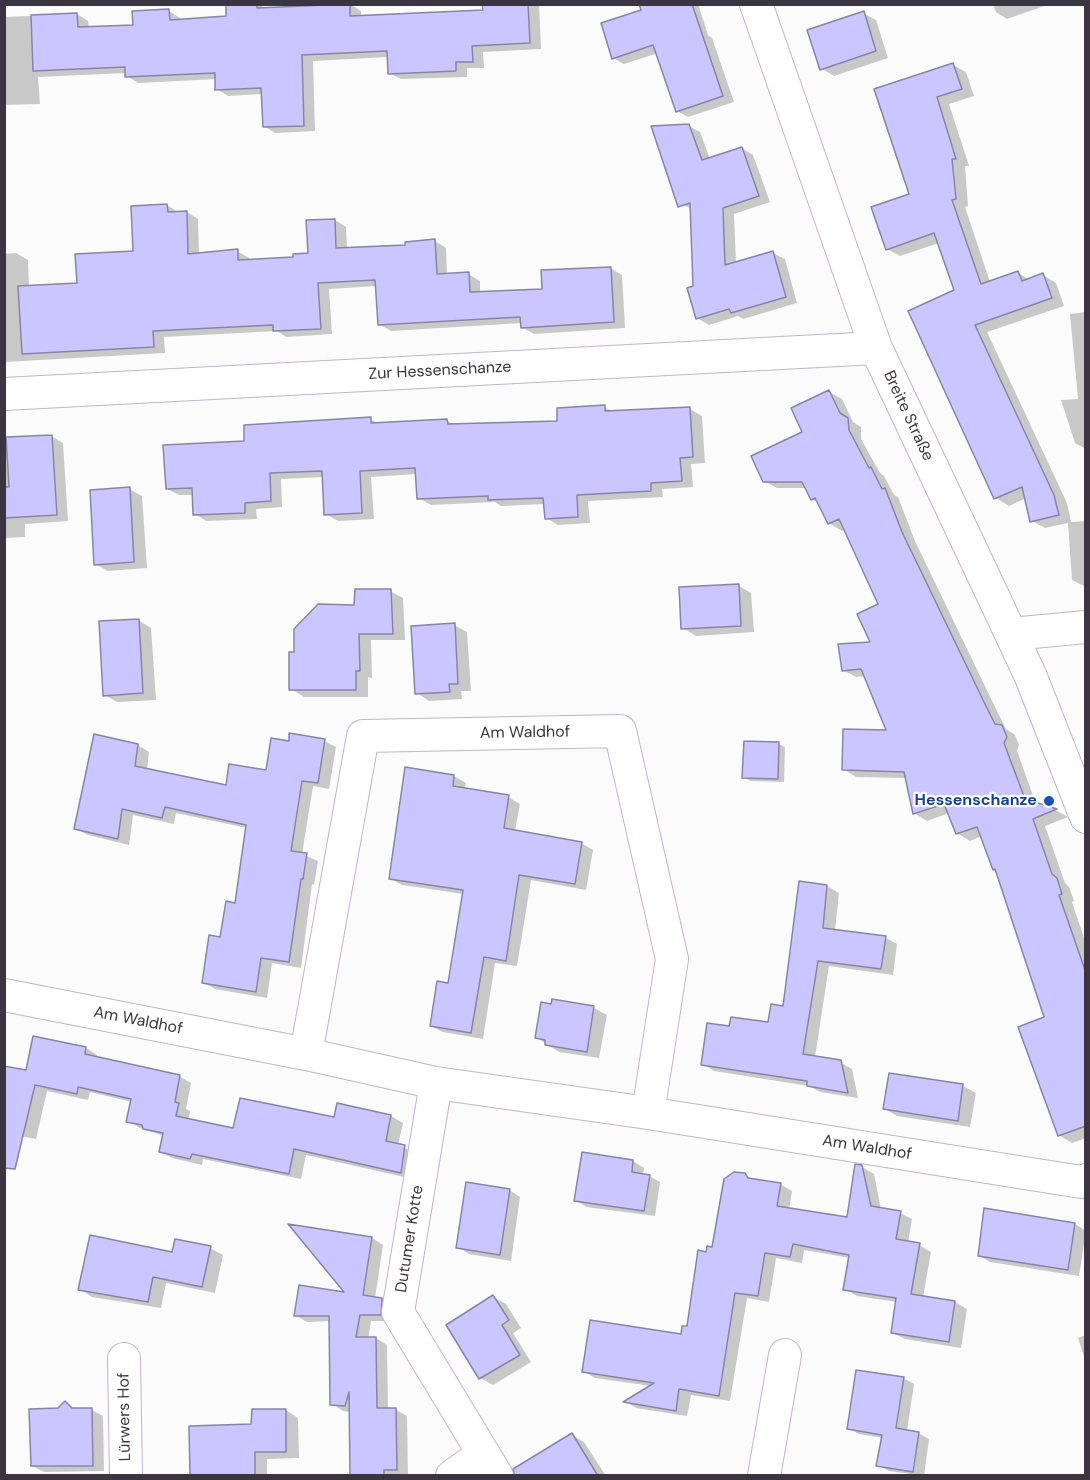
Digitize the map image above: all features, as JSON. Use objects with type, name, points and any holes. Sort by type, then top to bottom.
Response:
[{"type":"street","name":"Breite Straße","points":[[756,4],[876,348],[1031,677],[1086,817]]},
{"type":"street","name":"Zur Hessenschanze","points":[[4,394],[876,348]]},
{"type":"street","points":[[1011,634],[1086,627]]},
{"type":"street","name":"Am Waldhof","points":[[306,1054],[363,736],[620,731],[672,959],[648,1113]]},
{"type":"street","name":"Am Waldhof","points":[[4,995],[306,1054],[436,1083],[648,1113],[1081,1182],[1086,1180]]},
{"type":"street","name":"Dutumer Kotte","points":[[436,1083],[398,1312],[490,1465]]},
{"type":"street","points":[[764,1476],[785,1355]]},
{"type":"street","name":"Lürwers Hof","points":[[124,1359],[126,1476]]},
{"type":"street","points":[[452,1476],[490,1465]]},
{"type":"building","points":[[226,4],[257,4],[257,8],[350,4],[350,16],[483,10],[482,4],[528,4],[530,43],[472,46],[473,62],[456,62],[456,71],[388,74],[387,51],[302,55],[304,126],[263,127],[261,88],[215,90],[215,73],[125,77],[125,67],[33,71],[31,15],[77,13],[78,27],[133,25],[132,11],[169,9],[170,20],[226,16]]},
{"type":"building","points":[[639,4],[692,4],[723,96],[676,112],[653,45],[612,59],[601,23],[641,10]]},
{"type":"building","points":[[864,11],[876,51],[820,70],[807,30]]},
{"type":"building","points":[[953,63],[962,89],[937,97],[956,159],[952,159],[956,199],[952,200],[981,284],[1018,271],[1022,281],[1043,273],[1052,298],[975,325],[1054,495],[1059,515],[1030,522],[1022,487],[994,499],[908,311],[954,290],[934,233],[886,250],[871,207],[909,194],[874,89]]},
{"type":"building","points":[[689,124],[702,160],[742,147],[759,196],[723,208],[725,265],[773,251],[786,297],[731,313],[729,309],[696,319],[687,288],[693,286],[690,203],[678,207],[651,126]]},
{"type":"building","points":[[167,204],[168,212],[187,211],[188,254],[238,249],[238,260],[293,257],[293,254],[308,253],[306,220],[335,219],[336,248],[405,245],[405,242],[435,239],[437,274],[469,272],[470,292],[542,289],[541,270],[611,267],[614,322],[521,328],[520,317],[378,325],[375,280],[318,283],[321,329],[273,331],[273,325],[153,331],[154,347],[22,354],[18,286],[77,283],[75,254],[133,251],[131,206]]},
{"type":"building","points":[[829,390],[840,413],[848,418],[849,430],[869,468],[871,467],[882,489],[885,488],[902,532],[995,724],[1002,725],[1007,737],[1004,743],[1025,799],[1057,809],[1033,819],[1052,874],[1057,878],[1062,894],[1059,895],[1086,973],[1086,1126],[1058,1136],[1018,1027],[1044,1017],[995,869],[993,870],[977,827],[956,834],[944,804],[913,814],[904,772],[842,770],[843,729],[886,730],[861,669],[842,671],[838,644],[870,642],[857,614],[878,604],[839,519],[828,524],[815,498],[811,500],[802,482],[763,482],[751,456],[802,432],[791,408]]},
{"type":"building","points":[[605,405],[605,411],[690,407],[693,457],[680,458],[682,481],[651,483],[651,491],[577,495],[578,517],[545,519],[543,498],[488,500],[488,496],[417,499],[415,468],[360,471],[362,513],[324,515],[322,471],[270,473],[271,501],[245,503],[245,513],[193,515],[192,488],[166,489],[163,445],[244,441],[244,425],[371,417],[371,423],[447,419],[448,424],[557,421],[557,408]]},
{"type":"building","points":[[52,435],[57,515],[4,518],[4,487],[9,487],[6,437]]},
{"type":"building","points":[[130,487],[134,562],[94,565],[90,490]]},
{"type":"building","points":[[739,584],[741,626],[681,629],[679,587]]},
{"type":"building","points":[[355,589],[391,589],[393,634],[359,634],[360,671],[356,671],[356,690],[289,690],[289,652],[294,652],[294,629],[318,604],[354,605]]},
{"type":"building","points":[[139,619],[143,693],[103,696],[99,621]]},
{"type":"building","points":[[455,623],[458,684],[449,684],[450,692],[415,694],[411,626]]},
{"type":"building","points":[[289,733],[325,739],[318,783],[302,781],[291,851],[307,853],[289,962],[261,958],[256,992],[202,983],[209,935],[220,937],[226,901],[235,903],[246,825],[165,807],[162,818],[122,809],[118,839],[74,829],[94,734],[138,744],[135,766],[226,785],[229,764],[266,770],[271,738],[289,741]]},
{"type":"building","points":[[744,741],[779,742],[778,779],[742,778]]},
{"type":"building","points":[[405,767],[454,775],[453,786],[509,795],[504,828],[582,842],[575,884],[519,875],[506,961],[484,957],[471,1033],[430,1026],[437,981],[448,983],[463,890],[389,879]]},
{"type":"building","points":[[799,881],[827,885],[823,928],[886,936],[881,969],[818,961],[803,1054],[841,1060],[848,1093],[807,1086],[807,1081],[701,1065],[707,1023],[729,1026],[731,1017],[768,1022],[771,1004],[783,1006]]},
{"type":"building","points":[[552,999],[594,1006],[587,1052],[545,1045],[545,1040],[535,1038],[541,1002],[551,1004]]},
{"type":"building","points":[[33,1036],[86,1047],[85,1054],[180,1075],[175,1102],[179,1103],[176,1116],[233,1128],[240,1098],[334,1117],[337,1103],[391,1115],[386,1141],[405,1145],[401,1173],[294,1149],[289,1174],[192,1154],[190,1159],[159,1152],[163,1133],[143,1129],[142,1125],[126,1122],[131,1099],[78,1087],[77,1094],[35,1085],[15,1169],[4,1168],[4,1066],[26,1070]]},
{"type":"building","points":[[889,1073],[963,1084],[958,1121],[883,1109]]},
{"type":"building","points":[[582,1152],[633,1160],[632,1172],[650,1175],[644,1211],[574,1201]]},
{"type":"building","points":[[855,1164],[862,1165],[871,1206],[901,1211],[896,1239],[920,1243],[911,1294],[955,1301],[949,1342],[891,1333],[896,1298],[843,1290],[849,1255],[793,1244],[790,1257],[765,1253],[758,1296],[735,1293],[719,1396],[679,1389],[676,1411],[623,1402],[654,1383],[582,1372],[590,1320],[681,1334],[682,1326],[687,1326],[698,1250],[706,1252],[707,1246],[712,1247],[724,1179],[734,1172],[745,1173],[748,1178],[781,1183],[777,1206],[847,1217]]},
{"type":"building","points":[[466,1182],[510,1189],[500,1255],[456,1248]]},
{"type":"building","points":[[984,1208],[1075,1223],[1068,1270],[978,1256]]},
{"type":"building","points":[[288,1224],[372,1237],[363,1295],[382,1298],[381,1315],[360,1315],[356,1337],[376,1337],[377,1408],[396,1408],[397,1470],[384,1470],[384,1476],[350,1476],[349,1392],[345,1406],[330,1405],[329,1316],[294,1316],[299,1285],[344,1292]]},
{"type":"building","points":[[90,1235],[172,1252],[175,1239],[211,1246],[202,1287],[153,1277],[148,1302],[78,1290]]},
{"type":"building","points":[[493,1295],[509,1320],[502,1325],[520,1355],[479,1379],[446,1325]]},
{"type":"building","points":[[856,1370],[904,1377],[896,1428],[919,1432],[913,1472],[876,1466],[882,1435],[847,1429]]},
{"type":"building","points":[[65,1401],[72,1408],[92,1408],[93,1466],[31,1466],[29,1409],[58,1408]]},
{"type":"building","points":[[252,1409],[286,1409],[286,1452],[255,1452],[255,1476],[190,1476],[189,1426],[251,1424]]},
{"type":"building","points":[[572,1433],[598,1476],[515,1476],[513,1469]]},
{"type":"place","name":"Hessenschanze","points":[[1049,801]]}]
